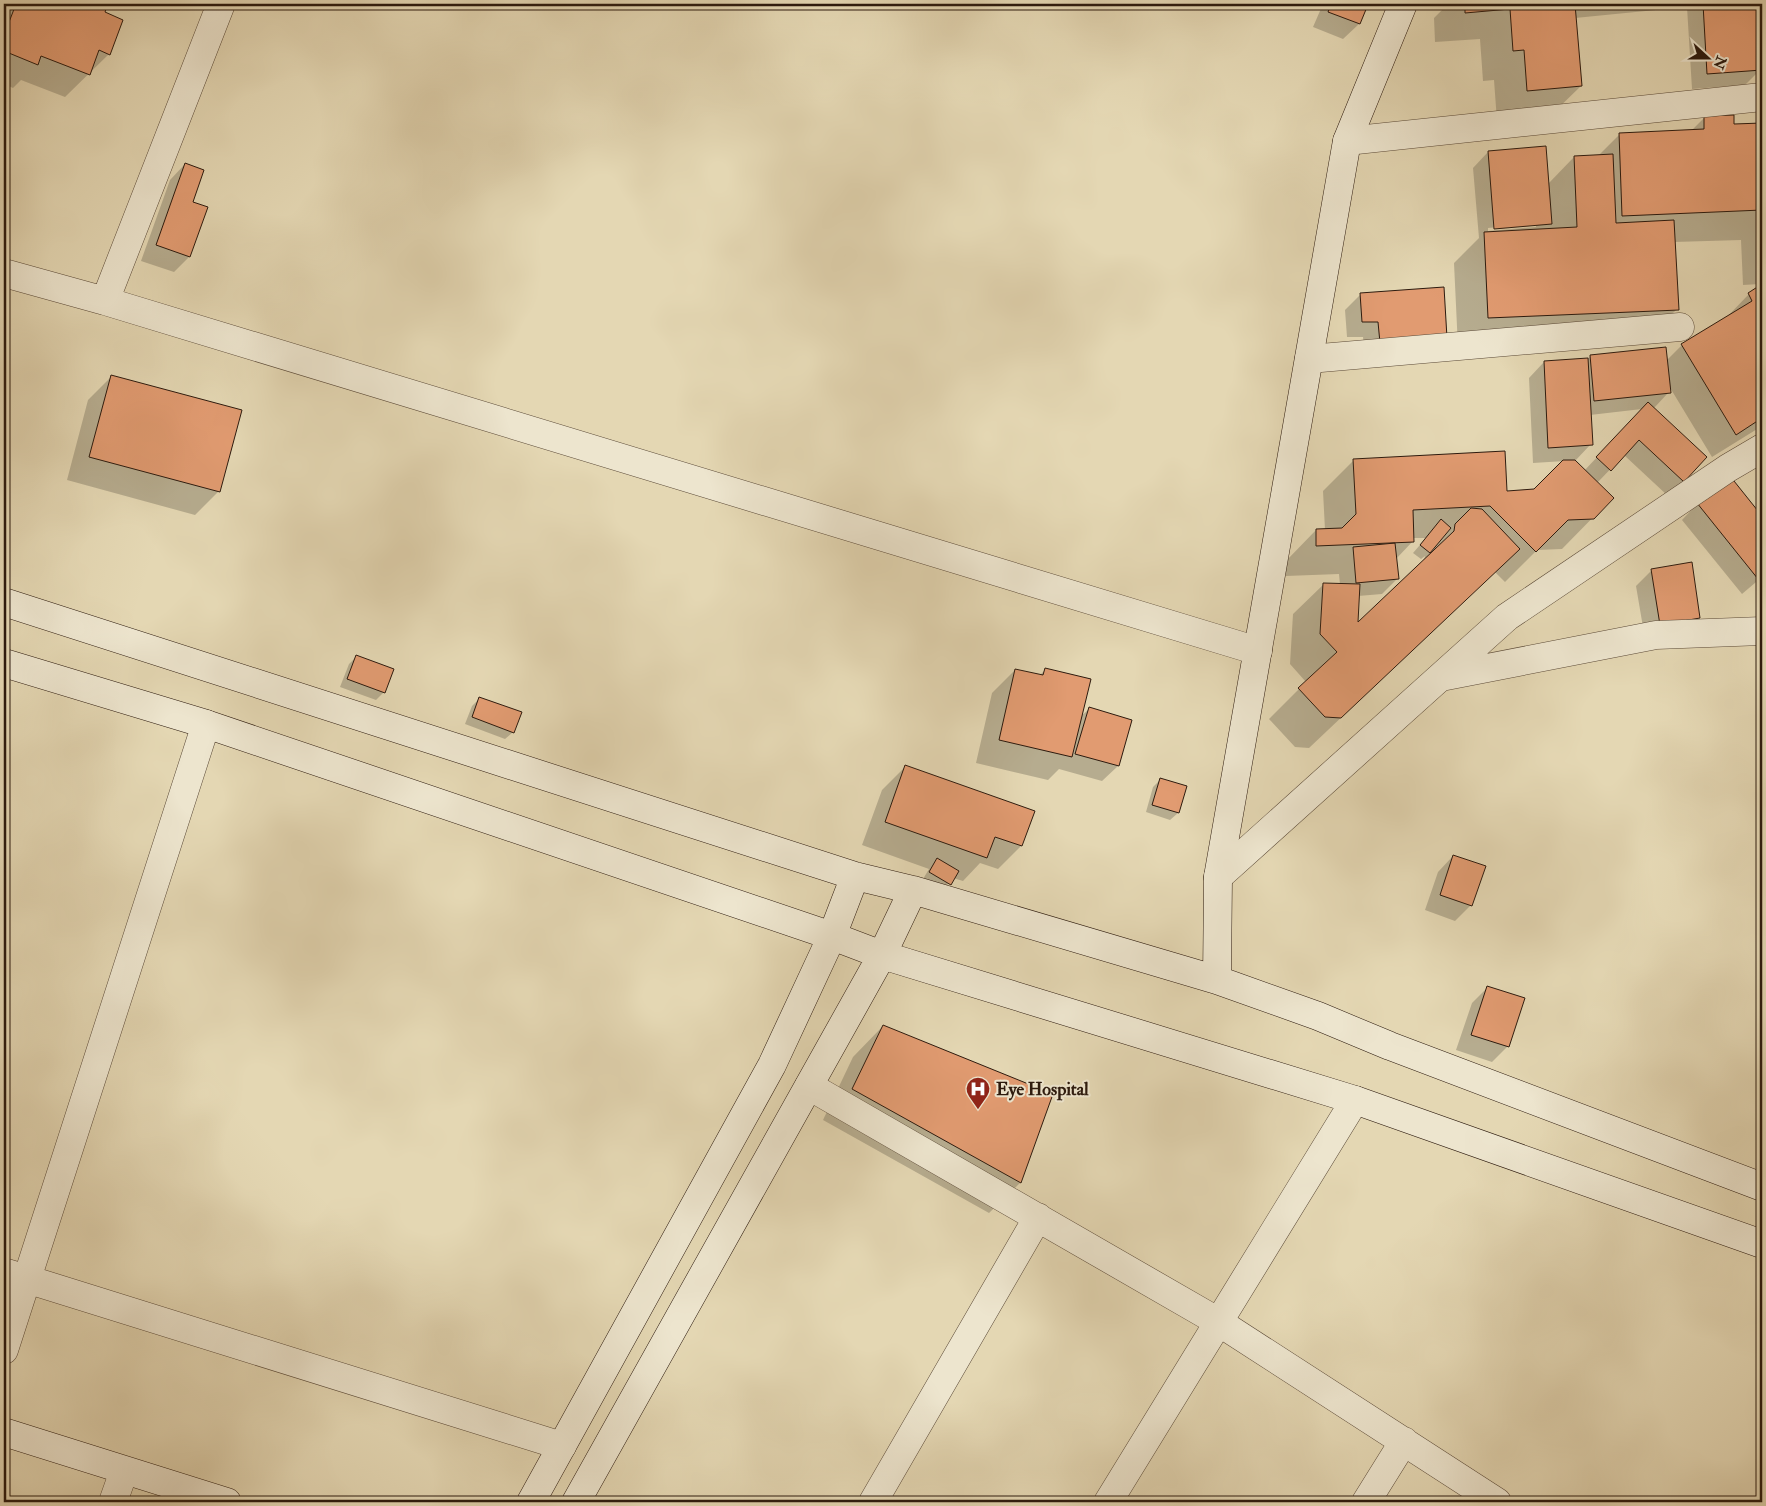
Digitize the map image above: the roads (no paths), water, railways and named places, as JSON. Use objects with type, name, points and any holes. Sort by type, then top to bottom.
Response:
[{"type":"street","points":[[105,301],[221,4]]},
{"type":"street","points":[[1217,980],[1218,877],[1347,141],[1403,4]]},
{"type":"street","points":[[1347,141],[1762,97]]},
{"type":"street","points":[[4,273],[105,301],[1258,651]]},
{"type":"street","points":[[1309,359],[1680,327]]},
{"type":"street","points":[[1218,877],[1507,617],[1728,468],[1762,448]]},
{"type":"street","points":[[4,602],[855,876],[912,890],[1217,980],[1318,1016],[1390,1046],[1762,1186]]},
{"type":"street","points":[[1442,677],[1656,635],[1762,630]]},
{"type":"street","points":[[4,663],[206,724],[832,936],[882,955],[1355,1100],[1762,1244]]},
{"type":"street","points":[[4,1350],[15,1276],[206,724]]},
{"type":"street","points":[[531,1502],[772,1065],[832,936],[855,876]]},
{"type":"street","points":[[576,1502],[882,955],[912,890]]},
{"type":"street","points":[[809,1086],[1217,1322],[1404,1440],[1485,1499]]},
{"type":"street","points":[[1108,1502],[1355,1100]]},
{"type":"street","points":[[873,1502],[1038,1217]]},
{"type":"street","points":[[15,1276],[562,1446]]},
{"type":"street","points":[[4,1432],[227,1502]]},
{"type":"street","points":[[1366,1502],[1404,1440]]},
{"type":"street","points":[[113,1502],[124,1471]]},
{"type":"place","name":"Eye Hospital","points":[[978,1110]]}]
